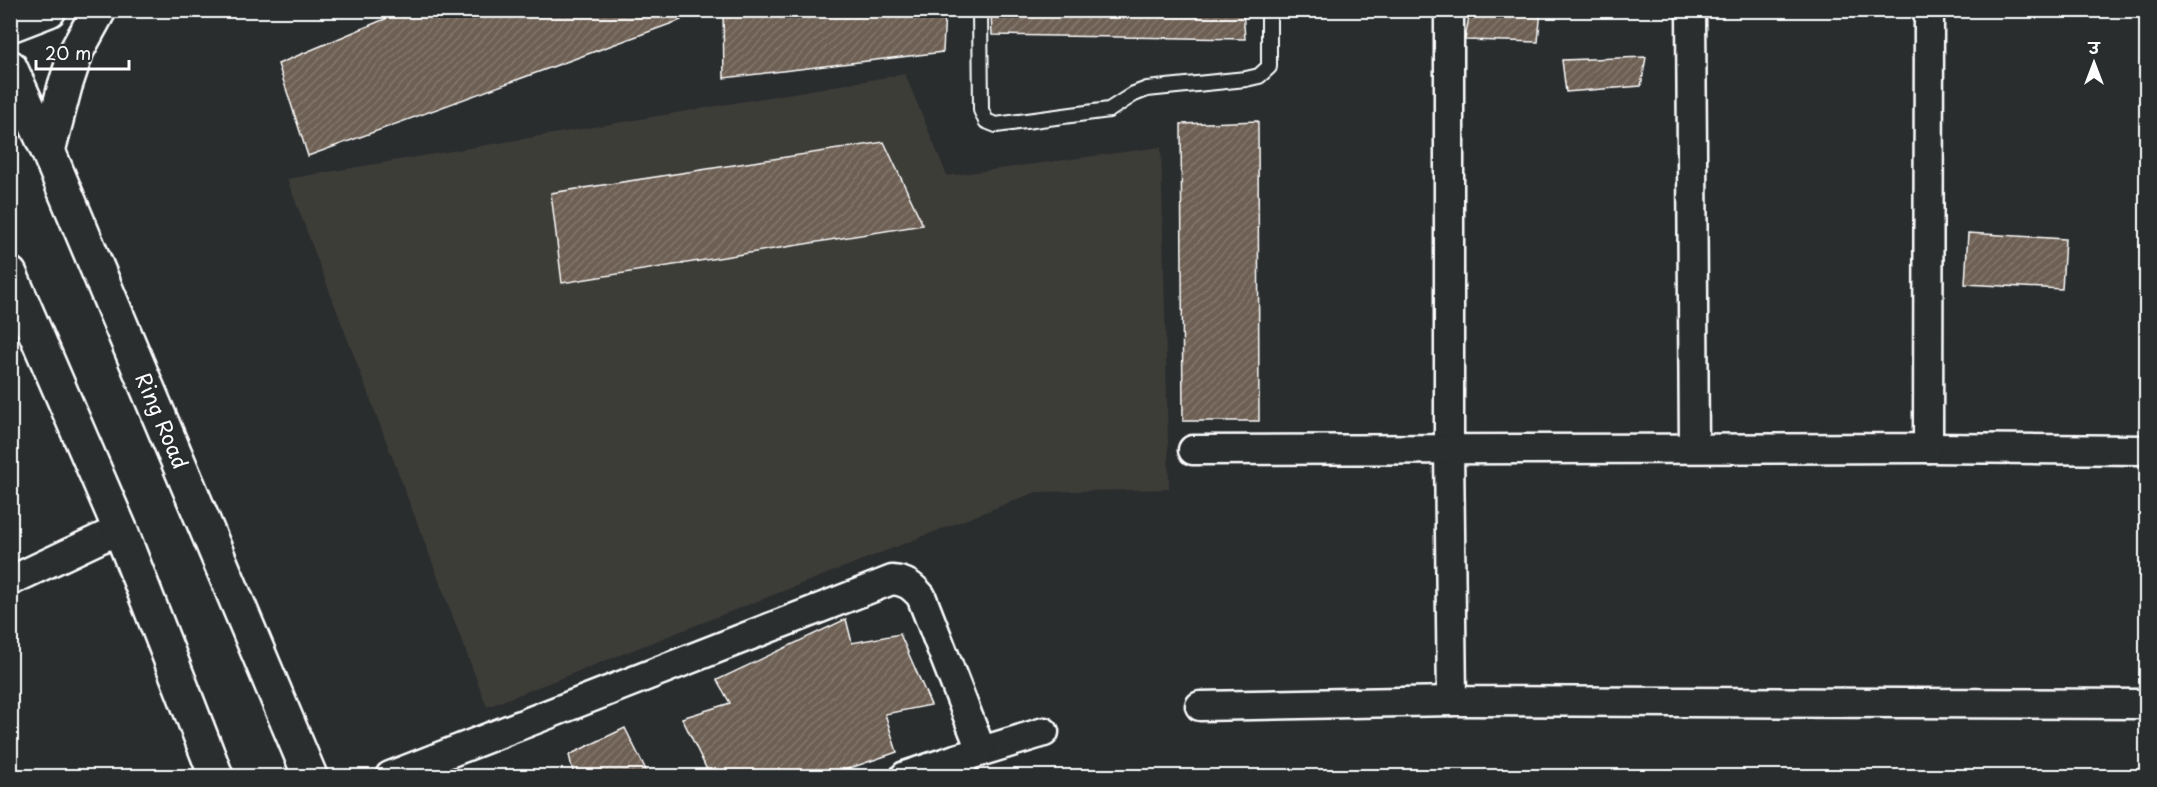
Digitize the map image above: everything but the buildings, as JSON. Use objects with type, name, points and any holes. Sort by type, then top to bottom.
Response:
[{"type":"street","points":[[10,25],[49,10]]},
{"type":"street","points":[[48,151],[77,50],[99,10]]},
{"type":"street","points":[[1449,10],[1449,449],[1452,701]]},
{"type":"street","points":[[1691,10],[1694,447]]},
{"type":"street","points":[[1928,447],[1929,10]]},
{"type":"street","name":"Ring Road","points":[[10,67],[48,151],[310,777]]},
{"type":"street","points":[[10,274],[120,529],[216,777]]},
{"type":"street","points":[[1193,450],[1694,447],[2146,450]]},
{"type":"street","points":[[10,581],[120,529]]},
{"type":"street","points":[[390,777],[892,580],[903,581],[912,586],[921,596],[967,762]]},
{"type":"street","points":[[1200,706],[1452,701],[2146,704]]},
{"type":"street","points":[[905,777],[967,762],[1044,732]]},
{"type":"lane","points":[[980,10],[981,110],[986,121],[996,125],[1109,110],[1147,88],[1258,76],[1269,67],[1269,10]]},
{"type":"shaded area","points":[[905,74],[947,176],[1161,147],[1169,489],[1036,492],[487,707],[287,179]]}]
